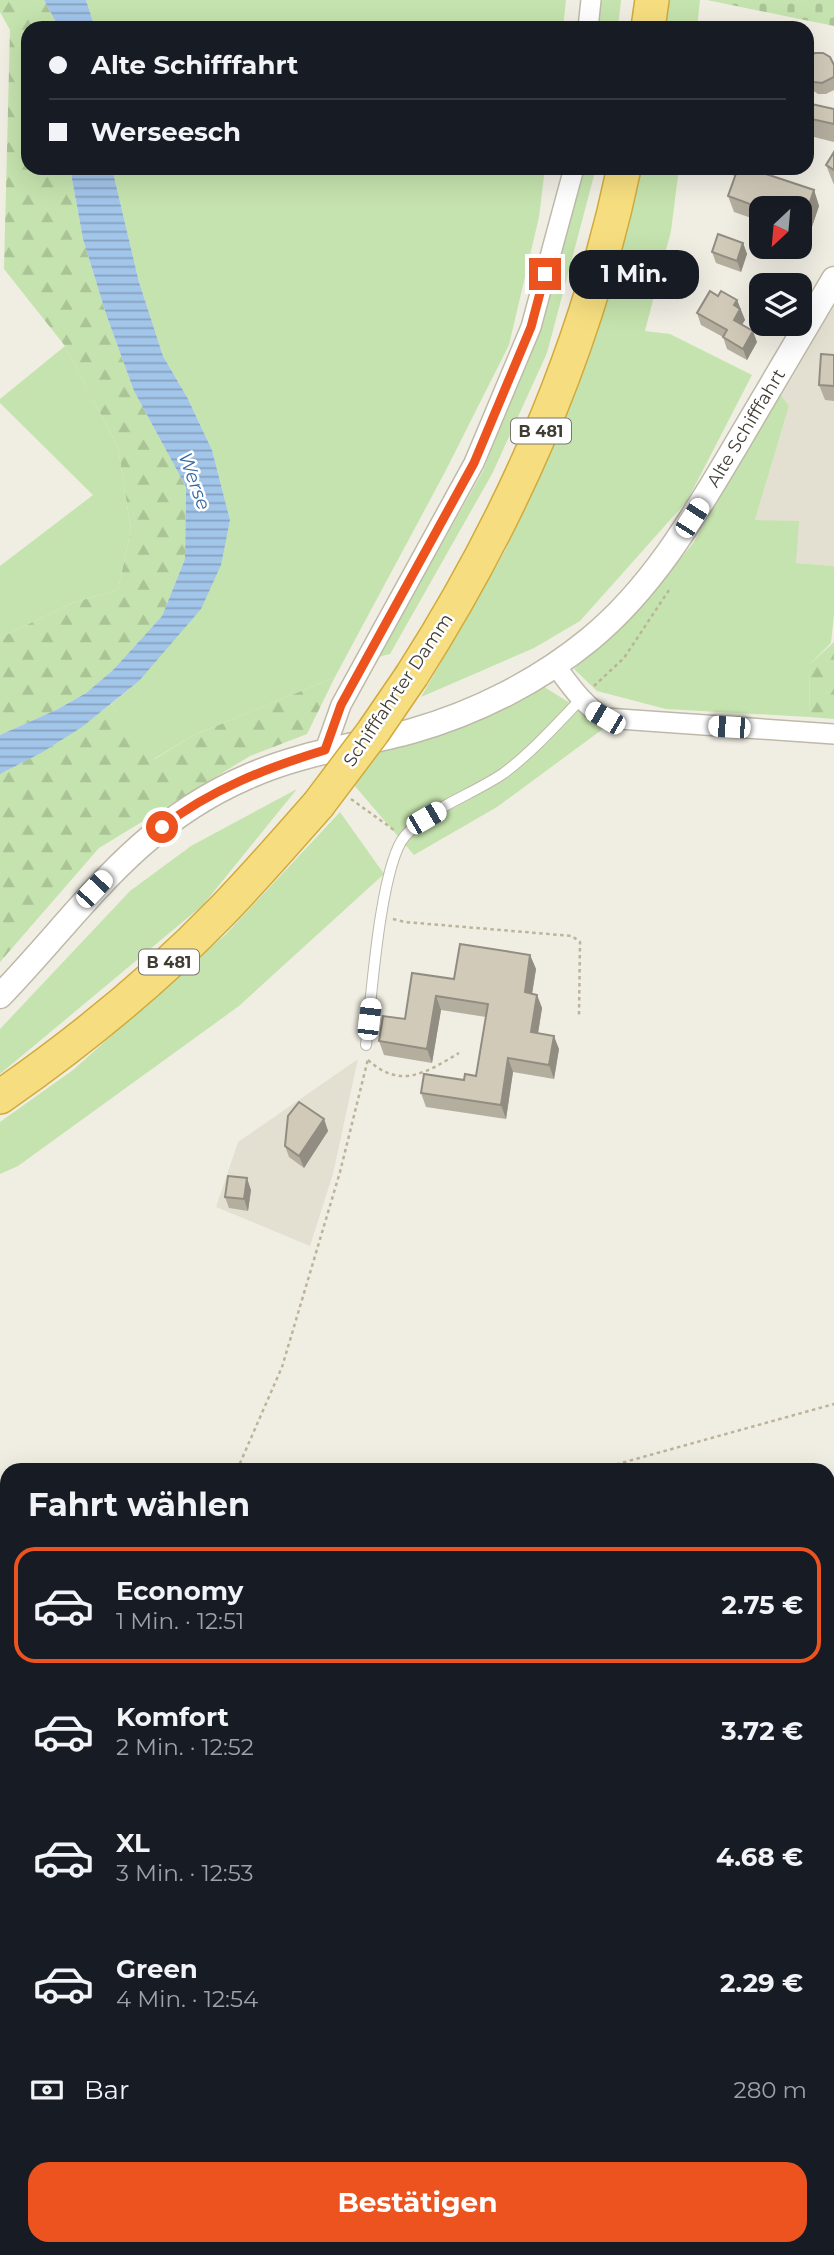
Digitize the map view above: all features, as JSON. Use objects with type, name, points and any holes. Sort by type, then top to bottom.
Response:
[{"type":"highway","points":[[649,21],[652,0]]},
{"type":"highway","name":"Schifffahrter Damm","points":[[0,1097],[48,1064],[127,999],[220,913],[318,804],[412,675],[461,594],[502,516],[552,405],[594,283],[622,175]]},
{"type":"street","points":[[589,21],[591,0]]},
{"type":"street","points":[[325,750],[341,705],[474,463],[531,327],[571,175]]},
{"type":"street","name":"Alte Schifffahrt","points":[[0,996],[110,872],[144,840],[180,813],[246,777],[325,750],[446,720],[520,686],[590,639],[641,589],[668,554],[704,500],[834,279]]},
{"type":"street","points":[[555,664],[581,699],[605,718],[834,734]]},
{"type":"lane","points":[[366,1045],[382,916],[391,868],[404,838],[426,818],[505,772],[581,699]]},
{"type":"path","points":[[352,800],[404,838]]},
{"type":"path","points":[[382,916],[405,922],[572,936],[580,942],[579,1014]]},
{"type":"path","points":[[240,1463],[282,1367],[340,1172],[368,1059],[366,1045]]},
{"type":"path","points":[[368,1059],[377,1068],[392,1075],[422,1074],[459,1054]]},
{"type":"path","points":[[621,1463],[834,1404]]},
{"type":"shaded area","points":[[834,291],[834,566],[796,563],[755,520],[789,406],[778,391],[809,336],[812,336],[812,330]]},
{"type":"shaded area","points":[[358,1059],[333,1174],[310,1246],[216,1207],[238,1142]]},
{"type":"green space","points":[[0,0],[44,0],[55,21],[21,21],[21,175],[71,175],[83,239],[134,391],[186,487],[185,559],[162,616],[113,670],[86,693],[0,735],[0,638],[72,603],[118,590],[131,530],[118,447],[65,346],[4,269],[10,30],[0,12]]},
{"type":"green space","points":[[86,0],[566,0],[564,21],[93,21]]},
{"type":"green space","points":[[599,0],[621,0],[619,21],[598,21]]},
{"type":"green space","points":[[664,0],[700,0],[698,21],[662,21]]},
{"type":"green space","points":[[707,0],[834,0],[834,26]]},
{"type":"green space","points":[[114,175],[544,175],[539,217],[509,345],[445,472],[335,677],[192,736],[154,759],[111,704],[139,681],[227,533],[230,520],[212,450],[187,397],[163,356],[139,282]]},
{"type":"green space","points":[[578,175],[594,175],[547,353],[492,474],[390,654],[378,657],[483,471],[538,329]]},
{"type":"green space","points":[[634,175],[678,175],[671,231],[645,331],[670,334],[752,375],[687,501],[580,621],[534,648],[421,697],[505,551],[585,356]]},
{"type":"green space","points":[[65,346],[118,447],[131,530],[118,590],[72,603],[0,638],[0,566],[93,495],[0,403],[0,399]]},
{"type":"green space","points":[[778,391],[789,406],[755,520],[799,521],[796,563],[834,566],[831,643],[810,664],[809,717],[666,709],[597,691],[574,669],[642,606],[694,542]]},
{"type":"green space","points":[[834,642],[834,719],[809,717],[810,664]]},
{"type":"green space","points":[[335,677],[307,734],[250,756],[99,848],[0,962],[0,774],[57,742],[111,704],[155,759],[192,736]]},
{"type":"green space","points":[[541,685],[607,726],[497,807],[414,855],[354,785],[382,747]]},
{"type":"green space","points":[[297,789],[203,905],[0,1074],[0,1029],[130,891],[191,846]]},
{"type":"green space","points":[[340,812],[384,874],[239,1006],[18,1166],[0,1174],[0,1122],[73,1070],[226,934]]},
{"type":"water","points":[[44,0],[86,0],[93,21],[55,21]]},
{"type":"water","name":"Werse","points":[[71,175],[114,175],[139,282],[163,356],[187,397],[212,450],[230,520],[221,565],[201,609],[139,681],[82,727],[41,753],[0,774],[0,735],[86,693],[113,670],[162,616],[185,559],[186,487],[134,391],[83,239]]},
{"type":"building","points":[[814,53],[823,53],[830,57],[834,65],[834,77],[822,83],[814,82]]},
{"type":"building","points":[[814,105],[834,109],[834,124],[814,120]]},
{"type":"building","points":[[834,152],[834,170],[826,165]]},
{"type":"building","points":[[736,175],[769,175],[814,190],[812,196],[749,196],[749,204],[728,196]]},
{"type":"building","points":[[718,234],[743,243],[737,261],[712,252]]},
{"type":"building","points":[[710,291],[718,296],[721,291],[737,300],[734,305],[740,309],[734,320],[749,329],[750,336],[743,349],[723,337],[727,330],[697,313]]},
{"type":"building","points":[[821,354],[834,355],[834,386],[819,385]]},
{"type":"building","points":[[460,944],[530,955],[525,992],[537,995],[531,1032],[554,1036],[549,1065],[508,1058],[501,1105],[421,1093],[424,1074],[464,1080],[465,1074],[476,1076],[488,1004],[436,996],[427,1049],[379,1041],[383,1016],[405,1019],[412,973],[454,979]]},
{"type":"building","points":[[299,1102],[324,1119],[299,1156],[285,1146],[288,1116]]},
{"type":"building","points":[[228,1176],[247,1178],[244,1199],[225,1197]]},
{"type":"route","points":[[162,827],[180,813],[246,777],[325,750],[341,705],[474,463],[531,327],[545,274]]}]
